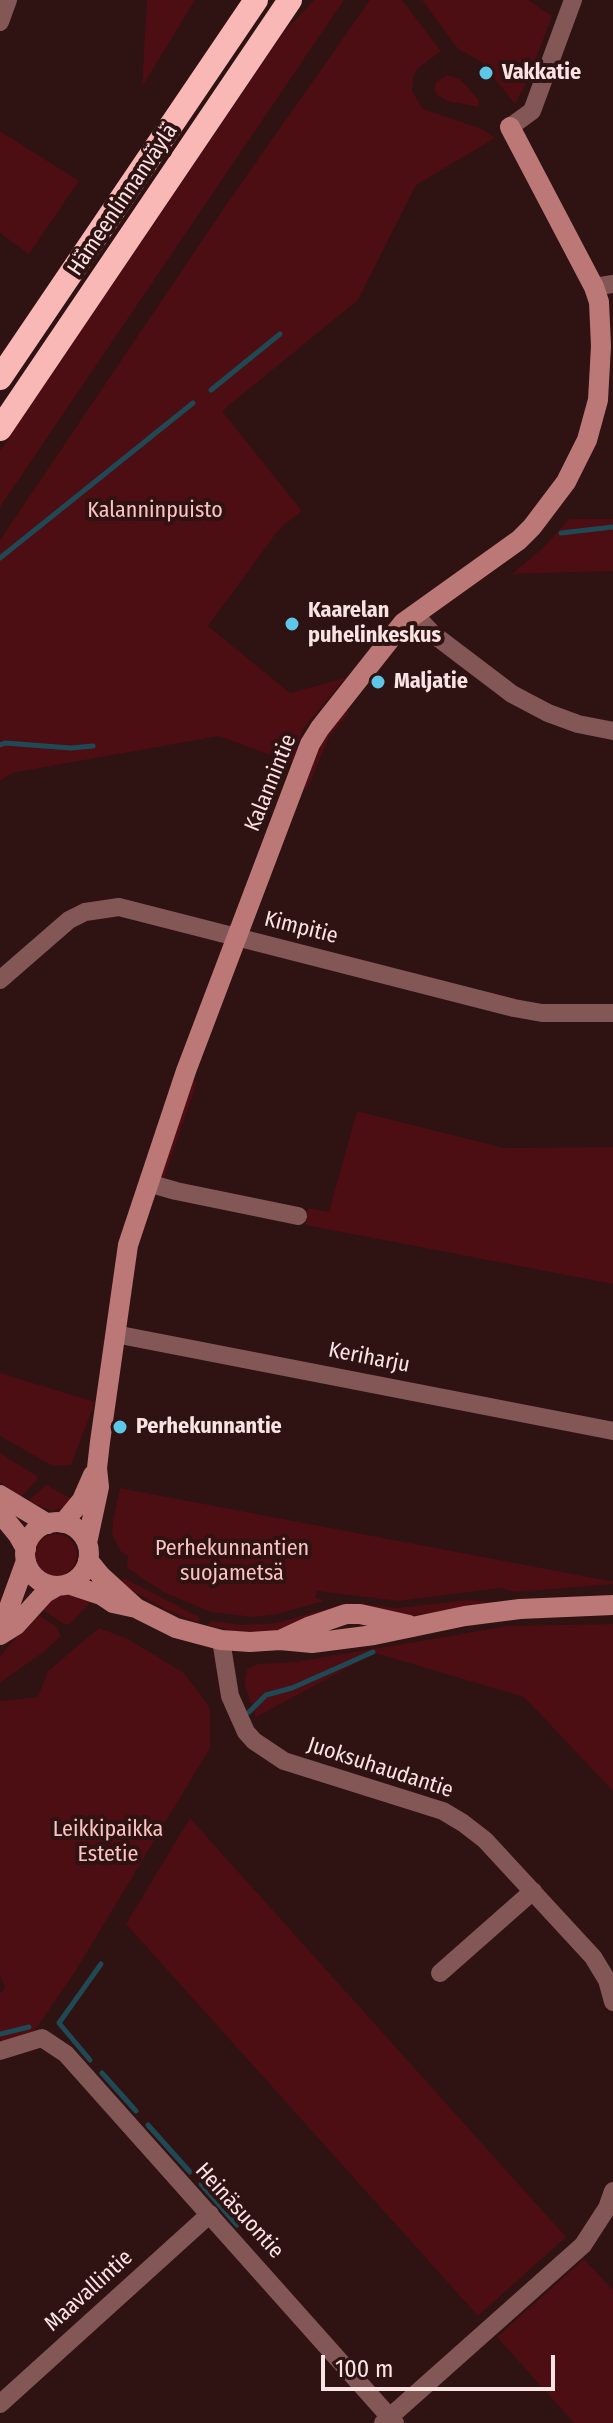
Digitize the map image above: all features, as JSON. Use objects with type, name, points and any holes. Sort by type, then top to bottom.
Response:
[{"type":"highway","name":"Hämeenlinnanväylä","points":[[0,378],[256,0]]},
{"type":"highway","name":"Hämeenlinnanväylä","points":[[0,429],[290,0]]},
{"type":"street","points":[[0,22],[8,0]]},
{"type":"street","points":[[510,127],[532,111],[573,0]]},
{"type":"street","name":"Kalannintie","points":[[88,1551],[99,1487],[97,1468],[128,1245],[194,1048],[310,744],[377,653],[414,614],[510,547],[532,527],[566,482],[605,400],[599,302],[603,286],[510,127]]},
{"type":"street","points":[[414,614],[433,634],[512,694],[548,713],[578,724],[613,731]]},
{"type":"street","name":"Kimpitie","points":[[0,980],[69,920],[85,912],[119,907],[514,1008],[542,1013],[613,1013]]},
{"type":"street","points":[[148,1183],[298,1216]]},
{"type":"street","name":"Keriharju","points":[[115,1334],[613,1431]]},
{"type":"street","name":"Kalannintie","points":[[56,1524],[82,1500],[97,1468]]},
{"type":"street","points":[[0,1495],[56,1524],[75,1528],[88,1551],[136,1608]]},
{"type":"street","points":[[0,1513],[18,1535],[37,1579],[101,1595],[113,1603],[136,1608],[176,1628],[221,1640],[312,1643],[520,1609],[613,1605]]},
{"type":"street","points":[[0,1634],[36,1531],[56,1524]]},
{"type":"street","points":[[0,1634],[16,1625],[45,1593],[81,1575],[88,1551]]},
{"type":"street","name":"Juoksuhaudantie","points":[[221,1640],[235,1712],[246,1732],[264,1749],[284,1761],[443,1811],[485,1840],[593,1957],[610,1980],[613,2002]]},
{"type":"street","points":[[440,1973],[533,1891]]},
{"type":"street","name":"Heinäsuontie","points":[[0,2051],[42,2038],[66,2054],[390,2421]]},
{"type":"street","points":[[390,2421],[583,2245],[607,2208],[613,2191]]},
{"type":"street","name":"Maavallintie","points":[[0,2404],[210,2214]]},
{"type":"green space","points":[[147,0],[195,0],[142,87]]},
{"type":"green space","points":[[314,0],[344,0],[0,507],[0,451],[283,33]]},
{"type":"green space","name":"Kalanninpuisto","points":[[370,0],[402,0],[441,51],[417,69],[413,78],[412,91],[423,109],[482,129],[495,138],[416,185],[358,300],[222,411],[302,511],[280,528],[208,626],[290,693],[345,678],[303,729],[292,763],[219,736],[12,773],[0,781],[0,540],[228,202]]},
{"type":"green space","points":[[422,0],[528,0],[552,16],[528,80],[515,104],[482,62],[458,49]]},
{"type":"green space","points":[[447,75],[460,79],[478,99],[479,107],[447,101],[437,95],[434,90],[436,82]]},
{"type":"green space","points":[[0,131],[79,181],[29,254],[0,233]]},
{"type":"green space","points":[[569,519],[613,519],[613,571],[512,574],[543,548]]},
{"type":"green space","points":[[346,707],[349,713],[329,737],[308,787],[303,790],[320,744]]},
{"type":"green space","points":[[193,1080],[196,1082],[195,1088],[163,1181],[160,1177]]},
{"type":"green space","points":[[357,1111],[504,1148],[613,1147],[613,1284],[305,1225],[308,1208],[329,1212]]},
{"type":"green space","points":[[0,1373],[95,1402],[71,1465],[53,1466],[0,1436]]},
{"type":"green space","points":[[0,1453],[37,1476],[37,1480],[21,1497],[0,1482]]},
{"type":"green space","points":[[46,1485],[75,1501],[52,1511],[28,1501]]},
{"type":"green space","name":"Perhekunnantien suojametsä","points":[[120,1488],[613,1581],[613,1584],[516,1592],[500,1588],[399,1601],[317,1591],[315,1597],[324,1601],[278,1614],[253,1617],[211,1612],[163,1592],[127,1568],[128,1556],[121,1552],[112,1534]]},
{"type":"green space","points":[[56,1534],[71,1540],[77,1555],[71,1570],[56,1576],[41,1570],[35,1555],[41,1540]]},
{"type":"green space","points":[[124,1578],[199,1617],[199,1622],[167,1610],[129,1589],[119,1582]]},
{"type":"green space","points":[[59,1595],[91,1598],[70,1624],[64,1624],[38,1607]]},
{"type":"green space","points":[[468,1600],[500,1603],[264,1632],[233,1631],[207,1625],[211,1621],[241,1625],[276,1623],[348,1603],[397,1608]]},
{"type":"green space","points":[[34,1612],[57,1627],[61,1636],[0,1683],[0,1656]]},
{"type":"green space","points":[[613,1624],[613,1791],[524,1697],[375,1653],[256,1717],[244,1684],[247,1670],[257,1664],[296,1662],[508,1626]]},
{"type":"green space","name":"Leikkipaikka Estetie","points":[[99,1628],[128,1639],[184,1673],[210,1708],[210,1748],[75,1972],[35,2030],[0,2044],[0,1993],[5,1988],[0,1976],[0,1701],[38,1697],[48,1671]]},
{"type":"green space","points":[[190,1818],[566,2237],[478,2316],[126,1924]]},
{"type":"green space","points":[[584,2259],[613,2290],[613,2423],[574,2423],[497,2337]]},
{"type":"waterway","points":[[211,390],[280,334]]},
{"type":"waterway","points":[[0,558],[193,403]]},
{"type":"waterway","points":[[561,533],[613,527]]},
{"type":"waterway","points":[[0,745],[93,746]]},
{"type":"waterway","points":[[249,1712],[266,1695],[292,1688],[373,1652]]},
{"type":"waterway","points":[[90,2060],[59,2023],[101,1964]]},
{"type":"waterway","points":[[0,2034],[29,2027]]},
{"type":"waterway","points":[[102,2073],[136,2111]]},
{"type":"waterway","points":[[148,2125],[190,2172]]},
{"type":"waterway","points":[[201,2184],[237,2225]]},
{"type":"place","name":"Vakkatie","points":[[486,73]]},
{"type":"place","name":"Kaarelan puhelinkeskus","points":[[292,624]]},
{"type":"place","name":"Maljatie","points":[[378,682]]},
{"type":"place","name":"Perhekunnantie","points":[[120,1427]]}]
